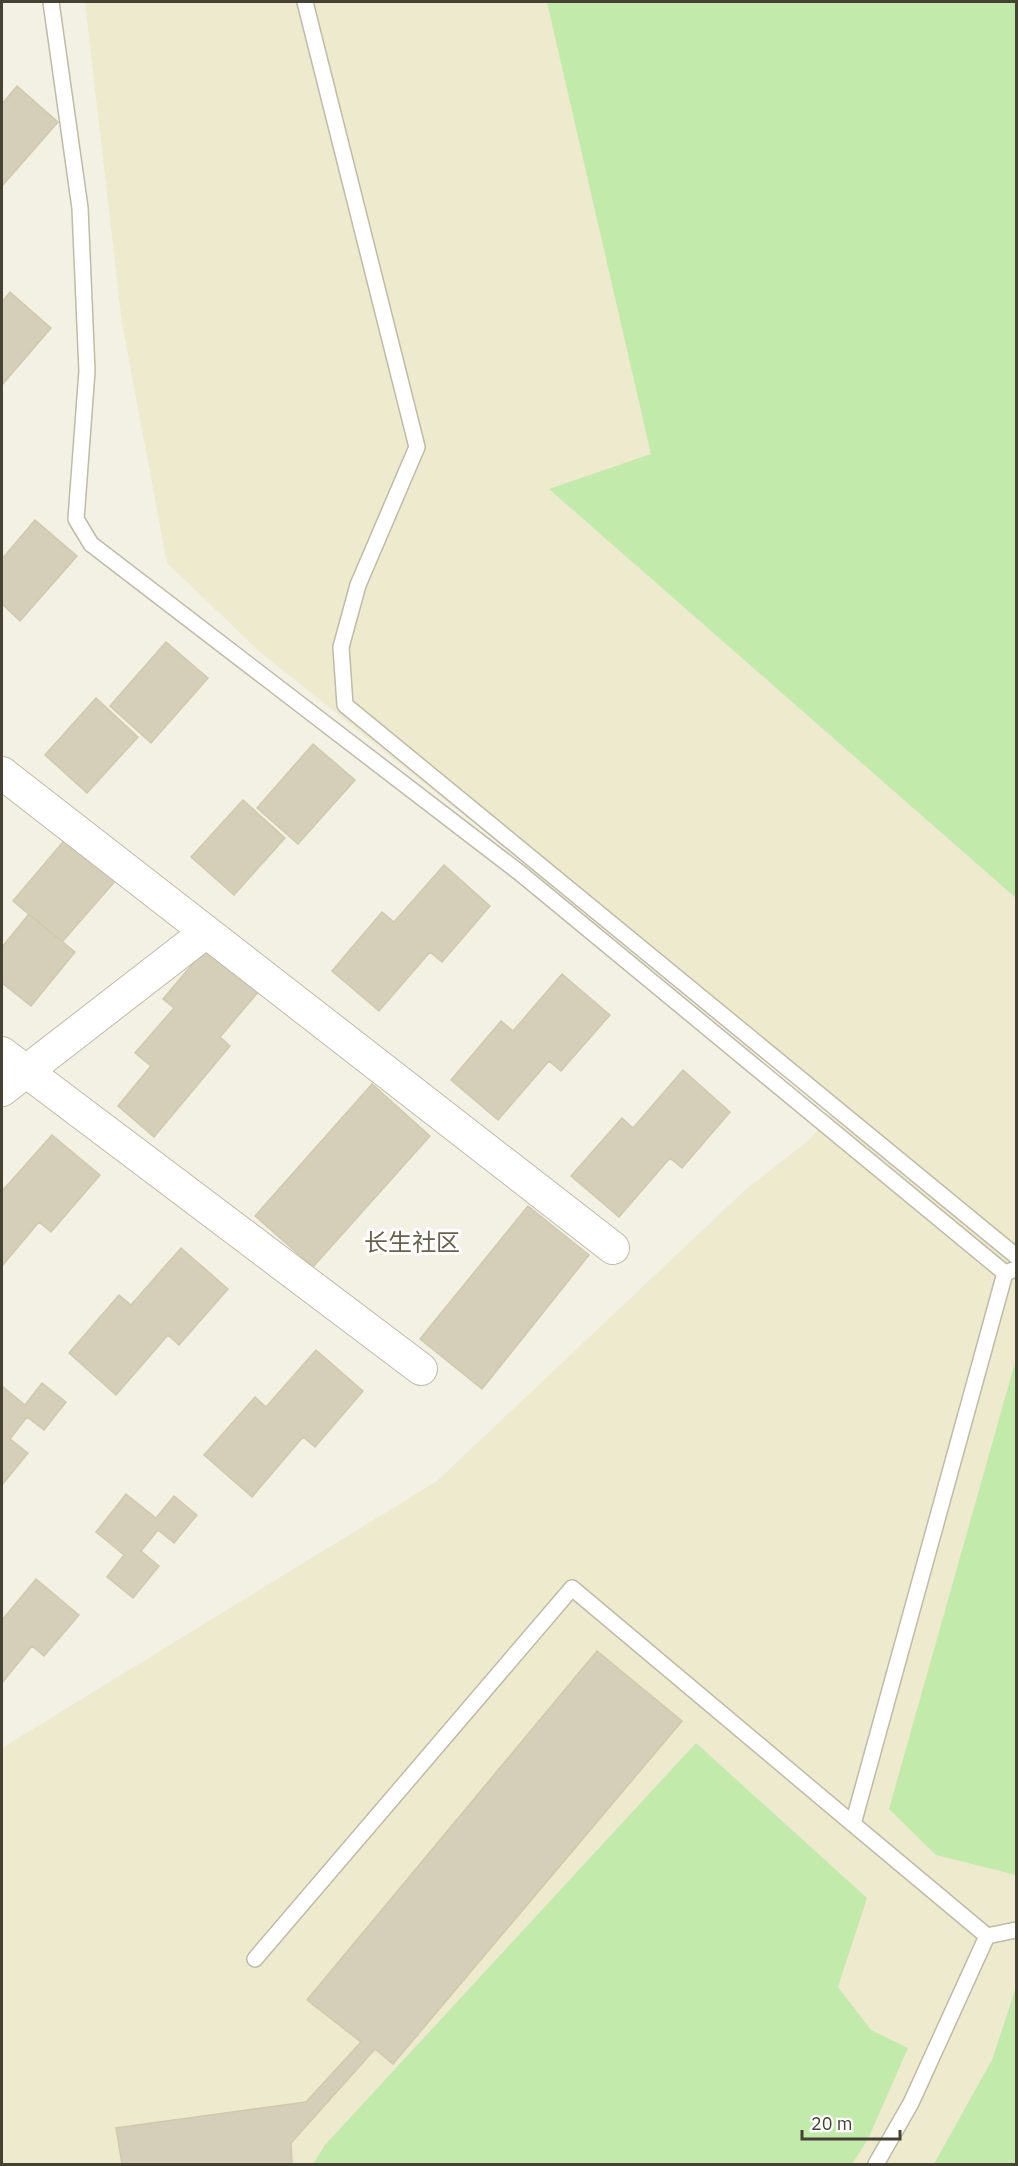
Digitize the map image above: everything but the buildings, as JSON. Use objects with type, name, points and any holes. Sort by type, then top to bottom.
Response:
[{"type":"street","points":[[2,773],[613,1248]]},
{"type":"street","points":[[2,1090],[14,1062],[206,932]]},
{"type":"street","points":[[14,1062],[421,1369]]},
{"type":"lane","points":[[51,2],[80,208],[87,371],[76,519],[91,544],[520,873],[1011,1271],[853,1824]]},
{"type":"lane","points":[[305,2],[417,447],[358,585],[342,648],[345,705],[1017,1256]]},
{"type":"lane","points":[[255,1959],[572,1588],[987,1936]]},
{"type":"lane","points":[[987,1936],[1017,1930]]},
{"type":"lane","points":[[876,2164],[911,2103],[987,1936]]},
{"type":"shaded area","points":[[85,2],[1016,2],[1016,2164],[2,2164],[2,1748],[437,1481],[745,1190],[808,1141],[835,1111],[261,653],[167,563],[122,323]]},
{"type":"green space","points":[[547,2],[1016,2],[1016,898],[549,489],[651,454]]},
{"type":"green space","points":[[1016,1359],[1016,1875],[936,1855],[889,1809]]},
{"type":"green space","points":[[696,1743],[867,1898],[838,1987],[871,2030],[908,2048],[868,2139],[852,2164],[313,2164],[325,2145]]},
{"type":"green space","points":[[1016,1987],[1016,2164],[934,2164],[992,2060]]},
{"type":"district","name":"长生社区","points":[[412,1243]]}]
